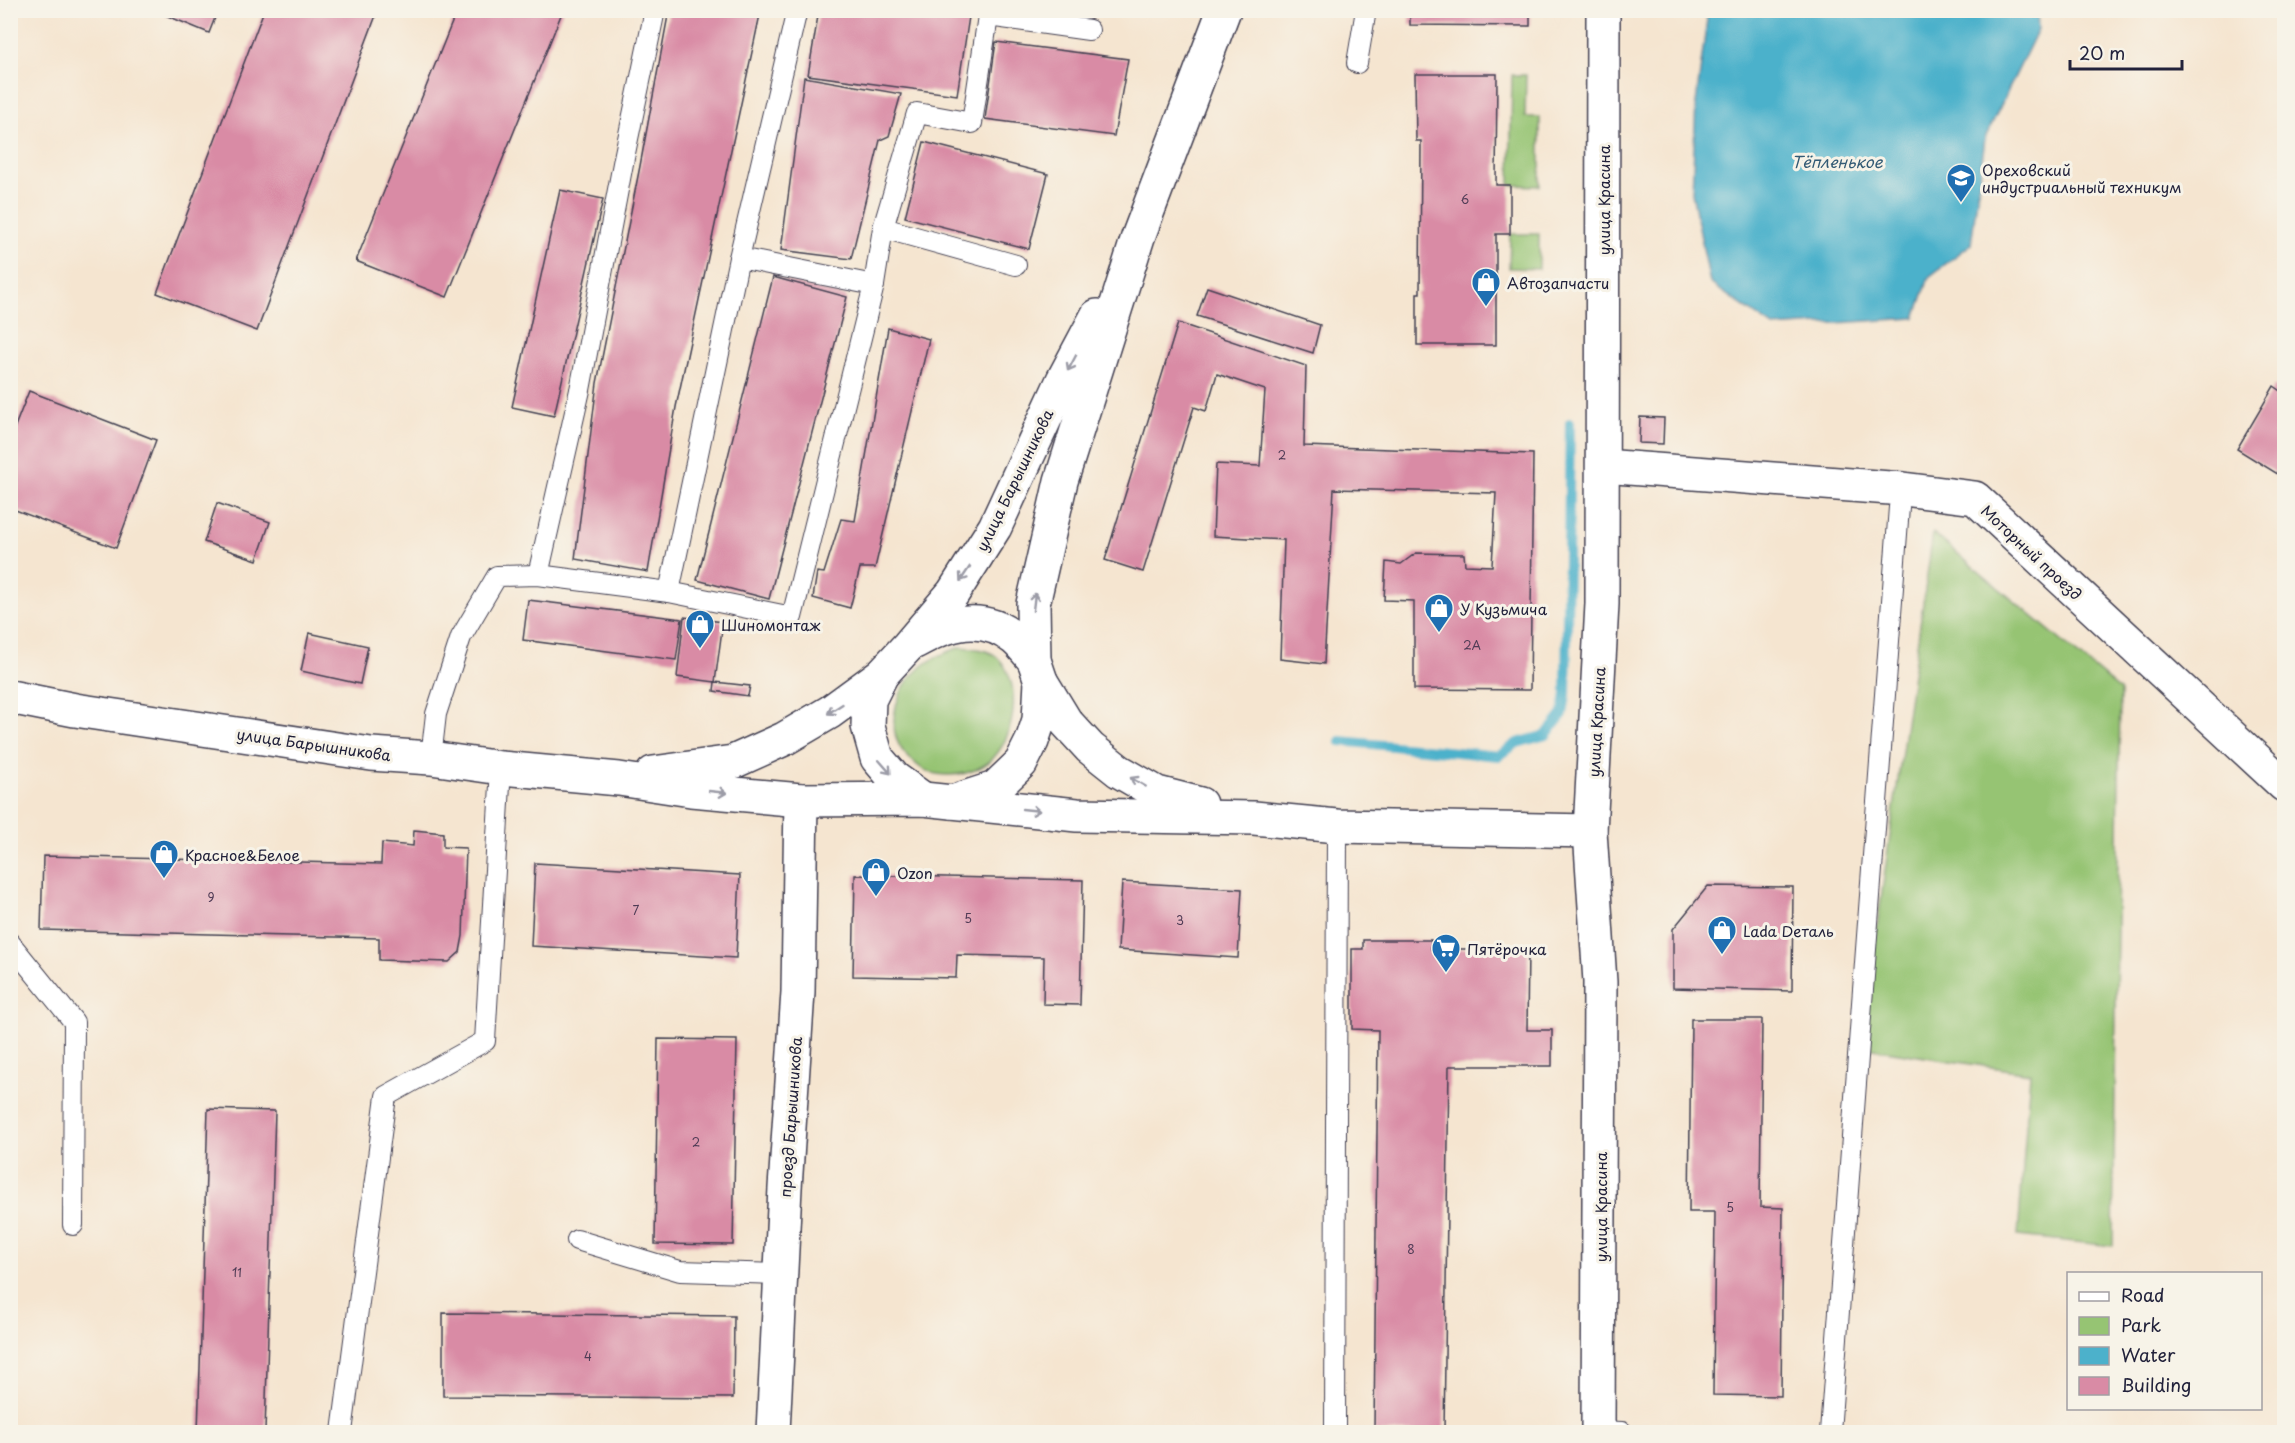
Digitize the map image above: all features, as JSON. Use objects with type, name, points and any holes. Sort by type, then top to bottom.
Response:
[{"type":"street","name":"улица Барышникова","points":[[938,801],[995,788],[1021,763],[1032,741],[1039,720],[1033,604],[1046,538],[1061,481],[1138,237],[1224,10]]},
{"type":"street","name":"улица Красина","points":[[1603,10],[1602,604],[1590,831],[1600,982],[1606,1432]]},
{"type":"street","name":"улица Барышникова","points":[[619,778],[733,762],[784,739],[830,712],[882,674],[952,593],[994,527],[1063,380],[1138,237]]},
{"type":"street","name":"Моторный проезд","points":[[1603,466],[1903,489],[1975,498],[2284,785]]},
{"type":"street","points":[[908,646],[938,629],[965,622],[993,626],[1015,639],[1038,670],[1066,722],[1090,748],[1119,771],[1156,793],[1254,818],[1337,826],[1590,831]]},
{"type":"street","points":[[882,674],[869,700],[868,726],[877,758],[895,779],[938,801]]},
{"type":"street","name":"улица Барышникова","points":[[10,697],[75,710],[371,754],[619,778],[691,790],[801,800],[938,801],[1077,815],[1254,818]]},
{"type":"street","name":"проезд Барышникова","points":[[773,1432],[785,1188],[798,992],[801,800]]},
{"type":"lane","points":[[538,575],[580,390],[655,10]]},
{"type":"lane","points":[[669,592],[739,258],[797,10]]},
{"type":"lane","points":[[1357,63],[1366,10]]},
{"type":"lane","points":[[431,758],[436,714],[461,637],[497,576],[538,575],[669,592],[792,617],[874,285],[883,228],[917,113],[972,123],[988,16],[1089,30]]},
{"type":"lane","points":[[883,228],[1016,265]]},
{"type":"lane","points":[[739,258],[874,285]]},
{"type":"lane","points":[[1830,1432],[1899,507]]},
{"type":"lane","points":[[342,1432],[386,1096],[485,1041],[501,768]]},
{"type":"lane","points":[[1335,1432],[1337,826]]},
{"type":"lane","points":[[10,943],[74,1022],[73,1226]]},
{"type":"lane","points":[[577,1240],[680,1270],[781,1275]]},
{"type":"green space","points":[[1512,75],[1526,75],[1525,117],[1540,117],[1540,186],[1510,185]]},
{"type":"green space","points":[[1510,234],[1539,234],[1539,269],[1509,268]]},
{"type":"green space","points":[[1933,533],[2120,690],[2113,1246],[2018,1236],[2030,1073],[1860,1047]]},
{"type":"green space","points":[[961,647],[988,652],[996,656],[1005,667],[1011,681],[1013,713],[1003,744],[994,757],[983,766],[962,774],[935,774],[919,766],[902,750],[894,729],[896,706],[905,685],[920,668],[929,661]]},
{"type":"water","name":"Тёпленькое","points":[[1704,11],[2037,11],[2038,29],[1985,138],[1971,244],[1929,277],[1915,318],[1773,327],[1710,283],[1692,193],[1696,103],[1707,19]]},
{"type":"building","points":[[153,10],[218,10],[209,33]]},
{"type":"building","points":[[264,10],[378,10],[257,331],[157,293]]},
{"type":"building","points":[[457,10],[563,10],[447,297],[356,261]]},
{"type":"building","points":[[669,10],[761,10],[676,407],[648,572],[575,559],[597,383]]},
{"type":"building","points":[[819,10],[970,10],[957,95],[808,75]]},
{"type":"building","points":[[1410,10],[1530,10],[1530,26],[1410,25]]},
{"type":"building","points":[[996,42],[1128,59],[1114,136],[985,119]]},
{"type":"building","points":[[1415,74],[1497,74],[1496,185],[1510,185],[1510,234],[1496,234],[1496,345],[1417,345],[1417,293],[1420,293],[1421,141],[1416,141]]},
{"type":"building","points":[[804,77],[901,94],[889,136],[880,140],[851,259],[781,250]]},
{"type":"building","points":[[924,142],[1048,174],[1029,249],[905,217]]},
{"type":"building","points":[[560,190],[603,199],[554,416],[512,407]]},
{"type":"building","points":[[773,277],[847,297],[769,599],[697,580]]},
{"type":"building","points":[[1207,287],[1320,325],[1313,353],[1197,316]]},
{"type":"building","points":[[1178,323],[1306,366],[1304,446],[1533,454],[1530,690],[1414,689],[1414,601],[1384,600],[1386,562],[1401,564],[1416,553],[1464,554],[1465,565],[1492,566],[1496,493],[1334,489],[1324,664],[1280,659],[1284,540],[1213,536],[1216,464],[1260,466],[1265,390],[1217,374],[1206,411],[1194,407],[1143,572],[1105,560]]},
{"type":"building","points":[[888,328],[929,339],[875,568],[860,568],[850,608],[813,598],[817,572],[824,573],[841,519],[855,521]]},
{"type":"building","points":[[2274,386],[2284,393],[2284,478],[2237,449]]},
{"type":"building","points":[[29,391],[156,440],[116,548],[10,508],[10,439]]},
{"type":"building","points":[[1640,417],[1664,418],[1663,444],[1639,443]]},
{"type":"building","points":[[217,503],[270,522],[257,560],[204,542]]},
{"type":"building","points":[[528,600],[682,619],[676,660],[523,640]]},
{"type":"building","name":"Шиномонтаж","points":[[684,617],[723,622],[715,682],[677,677]]},
{"type":"building","points":[[309,633],[368,646],[360,684],[301,671]]},
{"type":"building","points":[[715,682],[750,686],[748,696],[714,691]]},
{"type":"building","points":[[414,830],[443,833],[443,847],[466,848],[463,936],[460,952],[449,962],[379,960],[379,938],[41,930],[43,856],[381,864],[382,843],[413,846]]},
{"type":"building","points":[[535,863],[740,875],[736,958],[531,946]]},
{"type":"building","points":[[855,875],[1083,880],[1080,1005],[1043,1004],[1044,957],[957,955],[956,978],[853,976]]},
{"type":"building","points":[[1122,882],[1242,889],[1238,958],[1118,950]]},
{"type":"building","points":[[1708,886],[1793,887],[1792,991],[1673,988],[1673,929]]},
{"type":"building","points":[[1363,940],[1431,940],[1431,949],[1528,949],[1527,1030],[1552,1030],[1552,1066],[1449,1066],[1444,1432],[1374,1432],[1378,1030],[1352,1029],[1352,949],[1363,949]]},
{"type":"building","points":[[1691,1019],[1762,1019],[1760,1207],[1783,1208],[1781,1396],[1713,1395],[1715,1212],[1689,1212]]},
{"type":"building","points":[[658,1039],[737,1040],[733,1245],[655,1244]]},
{"type":"building","points":[[208,1109],[275,1111],[265,1432],[198,1432]]},
{"type":"building","points":[[443,1313],[734,1316],[733,1398],[443,1396]]},
{"type":"waterway","points":[[1340,741],[1499,756],[1517,743],[1546,735],[1563,714],[1566,694],[1570,423]]},
{"type":"place","name":"Ореховский индустриальный техникум","points":[[1961,204]]},
{"type":"place","name":"Автозапчасти","points":[[1486,308]]},
{"type":"place","name":"У Кузьмича","points":[[1439,634]]},
{"type":"place","name":"Шиномонтаж","points":[[700,650]]},
{"type":"place","name":"Красное&Белое","points":[[164,880]]},
{"type":"place","name":"Ozon","points":[[876,898]]},
{"type":"place","name":"Lada Dеталь","points":[[1722,956]]},
{"type":"place","name":"Пятёрочка","points":[[1446,974]]}]
